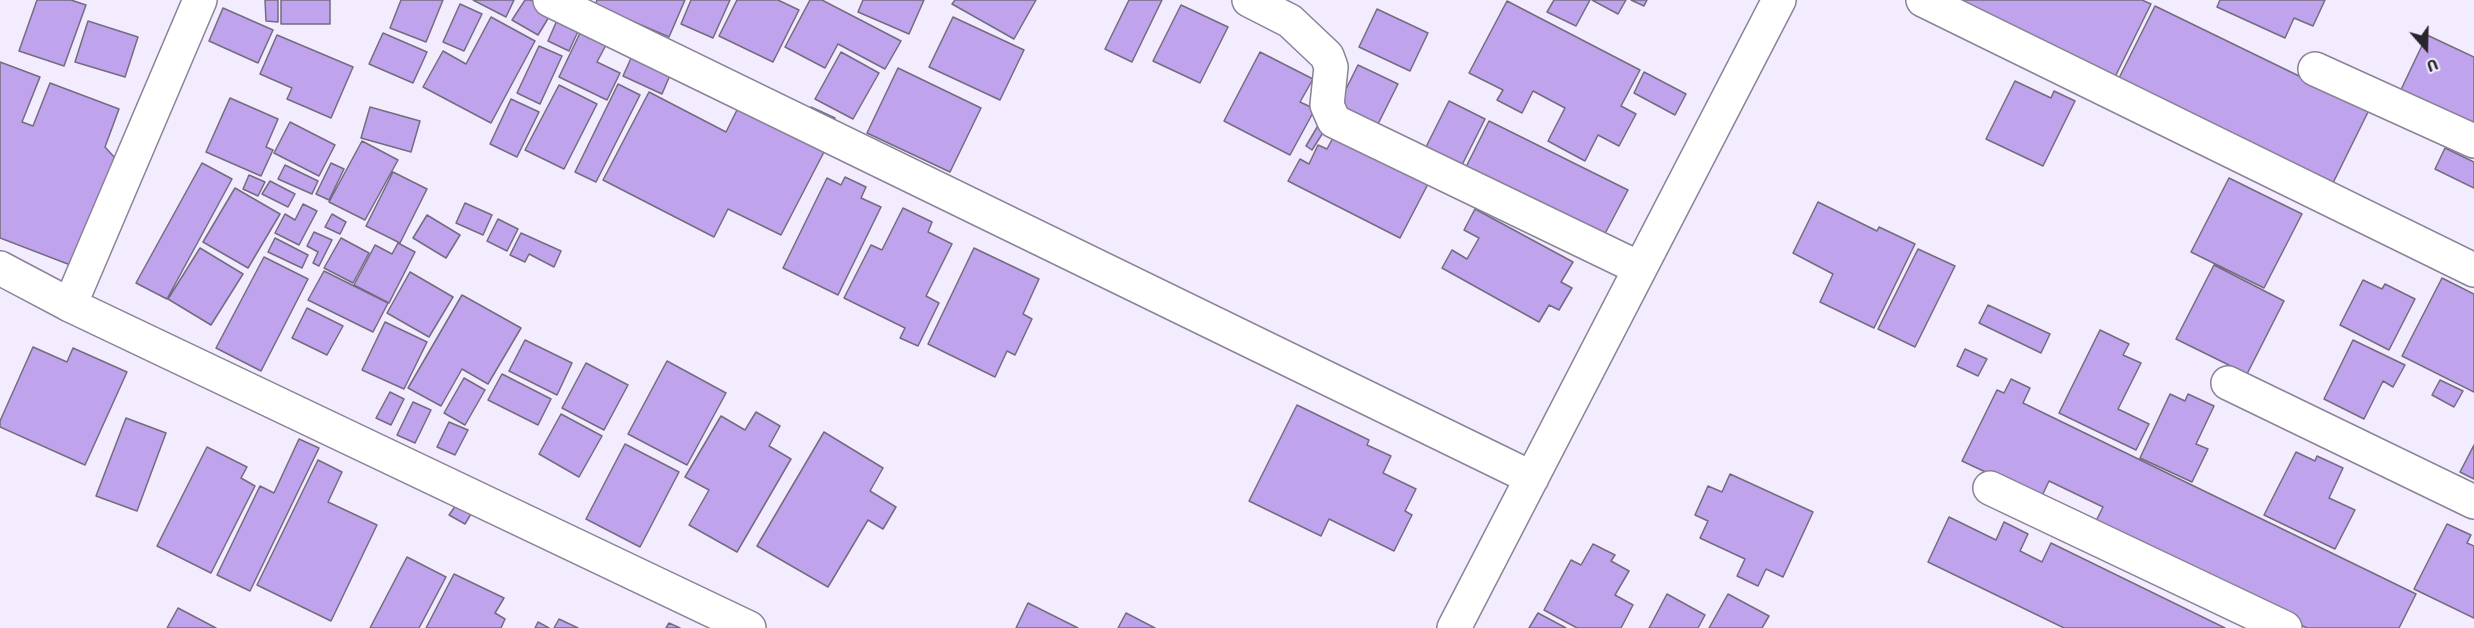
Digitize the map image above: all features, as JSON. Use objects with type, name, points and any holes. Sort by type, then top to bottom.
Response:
[{"type":"street","points":[[70,305],[200,0]]},
{"type":"street","points":[[550,0],[1532,478]]},
{"type":"street","points":[[1249,0],[1290,21],[1327,56],[1331,67],[1327,105],[1334,121],[1640,268]]},
{"type":"street","points":[[1454,628],[1779,0]]},
{"type":"street","points":[[1923,0],[2474,270]]},
{"type":"street","points":[[2315,69],[2474,141]]},
{"type":"street","points":[[0,268],[70,305],[749,628]]},
{"type":"street","points":[[2229,382],[2474,502]]},
{"type":"street","points":[[1990,488],[2285,628]]},
{"type":"building","points":[[37,0],[71,0],[86,5],[64,66],[19,51]]},
{"type":"building","points":[[265,0],[278,0],[278,22],[266,21]]},
{"type":"building","points":[[281,0],[330,0],[330,24],[281,24]]},
{"type":"building","points":[[401,0],[443,0],[426,42],[390,28]]},
{"type":"building","points":[[473,0],[514,0],[506,17]]},
{"type":"building","points":[[525,0],[531,0],[552,12],[538,35],[512,20]]},
{"type":"building","points":[[597,0],[685,0],[669,37],[595,5]]},
{"type":"building","points":[[691,0],[730,0],[713,38],[681,24]]},
{"type":"building","points":[[737,0],[778,0],[799,10],[773,62],[719,36]]},
{"type":"building","points":[[810,0],[822,0],[901,41],[885,69],[838,44],[825,68],[785,47]]},
{"type":"building","points":[[863,0],[924,0],[909,34],[858,12]]},
{"type":"building","points":[[955,0],[1036,0],[1014,39],[952,4]]},
{"type":"building","points":[[1129,0],[1162,0],[1132,62],[1105,49]]},
{"type":"building","points":[[1554,0],[1590,0],[1576,26],[1547,12]]},
{"type":"building","points":[[1592,0],[1626,0],[1618,14]]},
{"type":"building","points":[[1631,0],[1647,0],[1644,6]]},
{"type":"building","points":[[1941,0],[2142,0],[2151,4],[2112,83]]},
{"type":"building","points":[[2220,0],[2325,0],[2313,26],[2294,18],[2285,38],[2217,7]]},
{"type":"building","points":[[1507,1],[1640,70],[1621,106],[1636,114],[1619,146],[1598,135],[1585,161],[1548,141],[1565,108],[1533,91],[1522,113],[1497,100],[1503,90],[1469,73]]},
{"type":"building","points":[[460,4],[482,14],[464,51],[443,42]]},
{"type":"building","points":[[1181,5],[1228,27],[1200,83],[1153,61]]},
{"type":"building","points":[[2155,6],[2369,110],[2331,187],[2117,82]]},
{"type":"building","points":[[223,8],[273,30],[258,63],[209,41]]},
{"type":"building","points":[[1377,9],[1428,33],[1410,71],[1359,47]]},
{"type":"building","points":[[491,17],[535,41],[491,123],[423,87],[443,51],[466,64]]},
{"type":"building","points":[[953,17],[1024,50],[1000,100],[929,67]]},
{"type":"building","points":[[558,18],[580,27],[569,51],[548,41]]},
{"type":"building","points":[[88,21],[138,37],[125,77],[75,62]]},
{"type":"building","points":[[383,33],[427,52],[413,83],[369,64]]},
{"type":"building","points":[[580,33],[606,45],[597,62],[620,73],[607,100],[559,77]]},
{"type":"building","points":[[277,35],[353,67],[331,118],[287,99],[292,88],[260,74]]},
{"type":"building","points":[[2427,35],[2474,57],[2474,134],[2397,98]]},
{"type":"building","points":[[539,46],[562,56],[540,104],[517,93]]},
{"type":"building","points":[[841,52],[879,73],[853,119],[815,99]]},
{"type":"building","points":[[1260,52],[1313,79],[1300,102],[1315,109],[1290,155],[1224,121]]},
{"type":"building","points":[[632,56],[671,73],[662,94],[623,76]]},
{"type":"building","points":[[0,62],[40,77],[22,122],[33,126],[50,83],[119,109],[105,147],[115,158],[73,266],[0,238]]},
{"type":"building","points":[[1358,65],[1398,84],[1377,126],[1337,107]]},
{"type":"building","points":[[898,68],[981,108],[950,172],[867,133]]},
{"type":"building","points":[[1644,72],[1686,94],[1675,115],[1634,93]]},
{"type":"building","points":[[2015,81],[2051,98],[2054,91],[2075,101],[2043,166],[1986,139]]},
{"type":"building","points":[[618,84],[640,95],[596,182],[575,172]]},
{"type":"building","points":[[559,85],[597,104],[564,169],[525,150]]},
{"type":"building","points":[[649,92],[726,132],[738,108],[824,152],[781,235],[728,209],[714,237],[603,180]]},
{"type":"building","points":[[230,98],[278,119],[266,147],[273,150],[261,176],[206,152]]},
{"type":"building","points":[[511,99],[539,112],[517,157],[490,144]]},
{"type":"building","points":[[1449,101],[1485,119],[1458,173],[1422,155]]},
{"type":"building","points":[[370,107],[420,121],[411,152],[361,138]]},
{"type":"building","points":[[811,107],[835,118],[832,123],[808,113]]},
{"type":"building","points":[[1489,121],[1628,190],[1600,243],[1462,175]]},
{"type":"building","points":[[290,122],[335,145],[319,176],[274,153]]},
{"type":"building","points":[[1319,124],[1326,128],[1312,150],[1306,146]]},
{"type":"building","points":[[1334,136],[1428,184],[1400,238],[1288,181],[1300,159],[1309,164],[1318,145],[1327,149]]},
{"type":"building","points":[[362,141],[398,160],[365,220],[329,202]]},
{"type":"building","points":[[2445,148],[2474,162],[2474,188],[2435,169]]},
{"type":"building","points":[[202,163],[232,179],[167,299],[136,283]]},
{"type":"building","points":[[331,163],[344,169],[329,200],[316,194]]},
{"type":"building","points":[[285,165],[318,181],[312,194],[278,179]]},
{"type":"building","points":[[393,172],[427,189],[400,243],[366,226]]},
{"type":"building","points":[[249,175],[265,182],[258,196],[243,189]]},
{"type":"building","points":[[845,177],[866,187],[861,198],[881,207],[838,295],[783,268],[827,178],[841,185]]},
{"type":"building","points":[[2229,178],[2302,214],[2264,288],[2191,252]]},
{"type":"building","points":[[270,181],[295,194],[288,207],[262,194]]},
{"type":"building","points":[[235,188],[280,214],[248,268],[203,242]]},
{"type":"building","points":[[1818,202],[1877,231],[1879,227],[1915,244],[1874,328],[1820,302],[1833,274],[1793,253]]},
{"type":"building","points":[[465,203],[492,215],[483,235],[456,223]]},
{"type":"building","points":[[303,204],[317,211],[299,245],[275,233],[285,214],[295,220]]},
{"type":"building","points":[[903,208],[932,222],[928,232],[952,244],[926,296],[939,303],[918,346],[900,338],[905,328],[844,298],[871,245],[882,250]]},
{"type":"building","points":[[1475,209],[1573,262],[1561,282],[1572,288],[1559,310],[1549,305],[1539,322],[1442,268],[1452,250],[1467,259],[1479,238],[1464,230]]},
{"type":"building","points":[[332,214],[346,222],[340,234],[325,227]]},
{"type":"building","points":[[427,215],[460,235],[446,258],[413,238]]},
{"type":"building","points":[[498,219],[518,229],[507,251],[487,241]]},
{"type":"building","points":[[314,232],[332,240],[319,266],[313,263],[318,252],[307,246]]},
{"type":"building","points":[[521,233],[561,251],[554,267],[529,254],[525,262],[510,255]]},
{"type":"building","points":[[275,238],[308,255],[302,268],[268,252]]},
{"type":"building","points":[[341,238],[369,253],[353,283],[324,268]]},
{"type":"building","points":[[398,243],[415,252],[389,303],[354,285],[375,245],[392,254]]},
{"type":"building","points":[[200,248],[243,274],[211,325],[168,299]]},
{"type":"building","points":[[974,248],[1039,279],[1023,314],[1032,319],[1015,355],[1007,351],[995,377],[928,344]]},
{"type":"building","points":[[1918,249],[1955,266],[1915,347],[1878,329]]},
{"type":"building","points":[[264,257],[308,279],[261,371],[216,348]]},
{"type":"building","points":[[2214,265],[2284,301],[2247,374],[2176,339]]},
{"type":"building","points":[[324,271],[388,303],[373,332],[308,300]]},
{"type":"building","points":[[410,272],[453,297],[429,337],[387,313]]},
{"type":"building","points":[[2442,278],[2474,294],[2474,392],[2402,356]]},
{"type":"building","points":[[2363,280],[2382,289],[2385,284],[2415,299],[2389,350],[2340,325]]},
{"type":"building","points":[[462,295],[521,328],[488,384],[462,369],[441,406],[408,388]]},
{"type":"building","points":[[1988,305],[2050,334],[2041,353],[1979,323]]},
{"type":"building","points":[[307,308],[343,326],[327,355],[292,338]]},
{"type":"building","points":[[385,322],[427,342],[404,389],[362,370]]},
{"type":"building","points":[[2100,330],[2129,344],[2123,355],[2141,363],[2118,409],[2149,424],[2136,450],[2059,413]]},
{"type":"building","points":[[525,340],[572,363],[557,395],[509,371]]},
{"type":"building","points":[[2353,340],[2405,365],[2393,387],[2383,381],[2364,419],[2324,399]]},
{"type":"building","points":[[33,347],[67,362],[73,348],[127,372],[85,465],[0,427],[0,421]]},
{"type":"building","points":[[1965,349],[1987,359],[1978,376],[1957,366]]},
{"type":"building","points":[[667,361],[726,393],[687,465],[628,434]]},
{"type":"building","points":[[586,363],[628,385],[604,430],[562,408]]},
{"type":"building","points":[[502,374],[551,399],[538,425],[488,400]]},
{"type":"building","points":[[464,378],[485,390],[465,425],[444,413]]},
{"type":"building","points":[[2011,379],[2030,388],[2023,403],[2416,594],[2399,628],[2307,628],[2094,525],[2103,507],[2049,481],[2041,498],[1962,461],[1997,390],[2004,393]]},
{"type":"building","points":[[2440,380],[2463,391],[2454,407],[2432,395]]},
{"type":"building","points":[[390,392],[404,399],[391,425],[376,418]]},
{"type":"building","points":[[2170,394],[2185,401],[2188,394],[2214,406],[2196,444],[2208,449],[2192,482],[2140,458]]},
{"type":"building","points":[[413,402],[431,410],[415,443],[397,435]]},
{"type":"building","points":[[1297,405],[1369,440],[1367,445],[1391,456],[1383,473],[1416,489],[1405,511],[1412,515],[1394,551],[1329,519],[1321,536],[1249,501]]},
{"type":"building","points":[[756,412],[780,426],[769,446],[791,459],[737,552],[689,525],[709,490],[685,477],[721,416],[745,430]]},
{"type":"building","points":[[561,414],[602,436],[579,477],[539,454]]},
{"type":"building","points":[[126,418],[166,433],[137,511],[96,496]]},
{"type":"building","points":[[449,422],[468,430],[455,455],[437,447]]},
{"type":"building","points":[[824,432],[883,468],[870,491],[896,507],[883,529],[868,520],[828,587],[757,546]]},
{"type":"building","points":[[299,439],[319,448],[250,591],[217,575],[260,486],[274,493]]},
{"type":"building","points":[[625,444],[679,472],[640,547],[586,519]]},
{"type":"building","points":[[2474,445],[2474,479],[2460,472]]},
{"type":"building","points":[[207,447],[247,467],[241,478],[255,486],[211,573],[157,546]]},
{"type":"building","points":[[2296,452],[2315,461],[2317,456],[2343,468],[2329,498],[2355,510],[2335,549],[2264,515]]},
{"type":"building","points":[[318,460],[342,472],[328,502],[377,525],[331,621],[257,585]]},
{"type":"building","points":[[1730,474],[1813,512],[1783,577],[1766,569],[1758,586],[1737,576],[1745,559],[1700,538],[1708,521],[1695,515],[1708,486],[1722,492]]},
{"type":"building","points":[[456,505],[471,514],[465,524],[449,515]]},
{"type":"building","points":[[1949,517],[1996,540],[2004,522],[2028,534],[2020,551],[2042,562],[2051,543],[2225,628],[2064,628],[1928,562]]},
{"type":"building","points":[[2447,524],[2471,535],[2467,543],[2474,546],[2474,618],[2414,589]]},
{"type":"building","points":[[1593,544],[1615,555],[1611,561],[1629,571],[1615,595],[1633,605],[1621,628],[1577,628],[1544,610],[1571,560],[1581,565]]},
{"type":"building","points":[[407,557],[446,577],[419,628],[370,628]]},
{"type":"building","points":[[454,574],[504,598],[495,613],[505,619],[501,628],[426,628]]},
{"type":"building","points":[[1667,594],[1705,615],[1698,628],[1649,628]]},
{"type":"building","points":[[1728,594],[1769,616],[1762,628],[1709,628]]},
{"type":"building","points":[[1028,603],[1078,628],[1016,628]]},
{"type":"building","points":[[178,608],[216,628],[167,628]]},
{"type":"building","points":[[1126,613],[1155,628],[1118,628]]},
{"type":"building","points":[[1538,613],[1566,628],[1529,628]]},
{"type":"building","points":[[559,619],[578,628],[554,628]]},
{"type":"building","points":[[538,622],[549,628],[535,628]]},
{"type":"building","points":[[669,623],[680,628],[666,628]]}]
